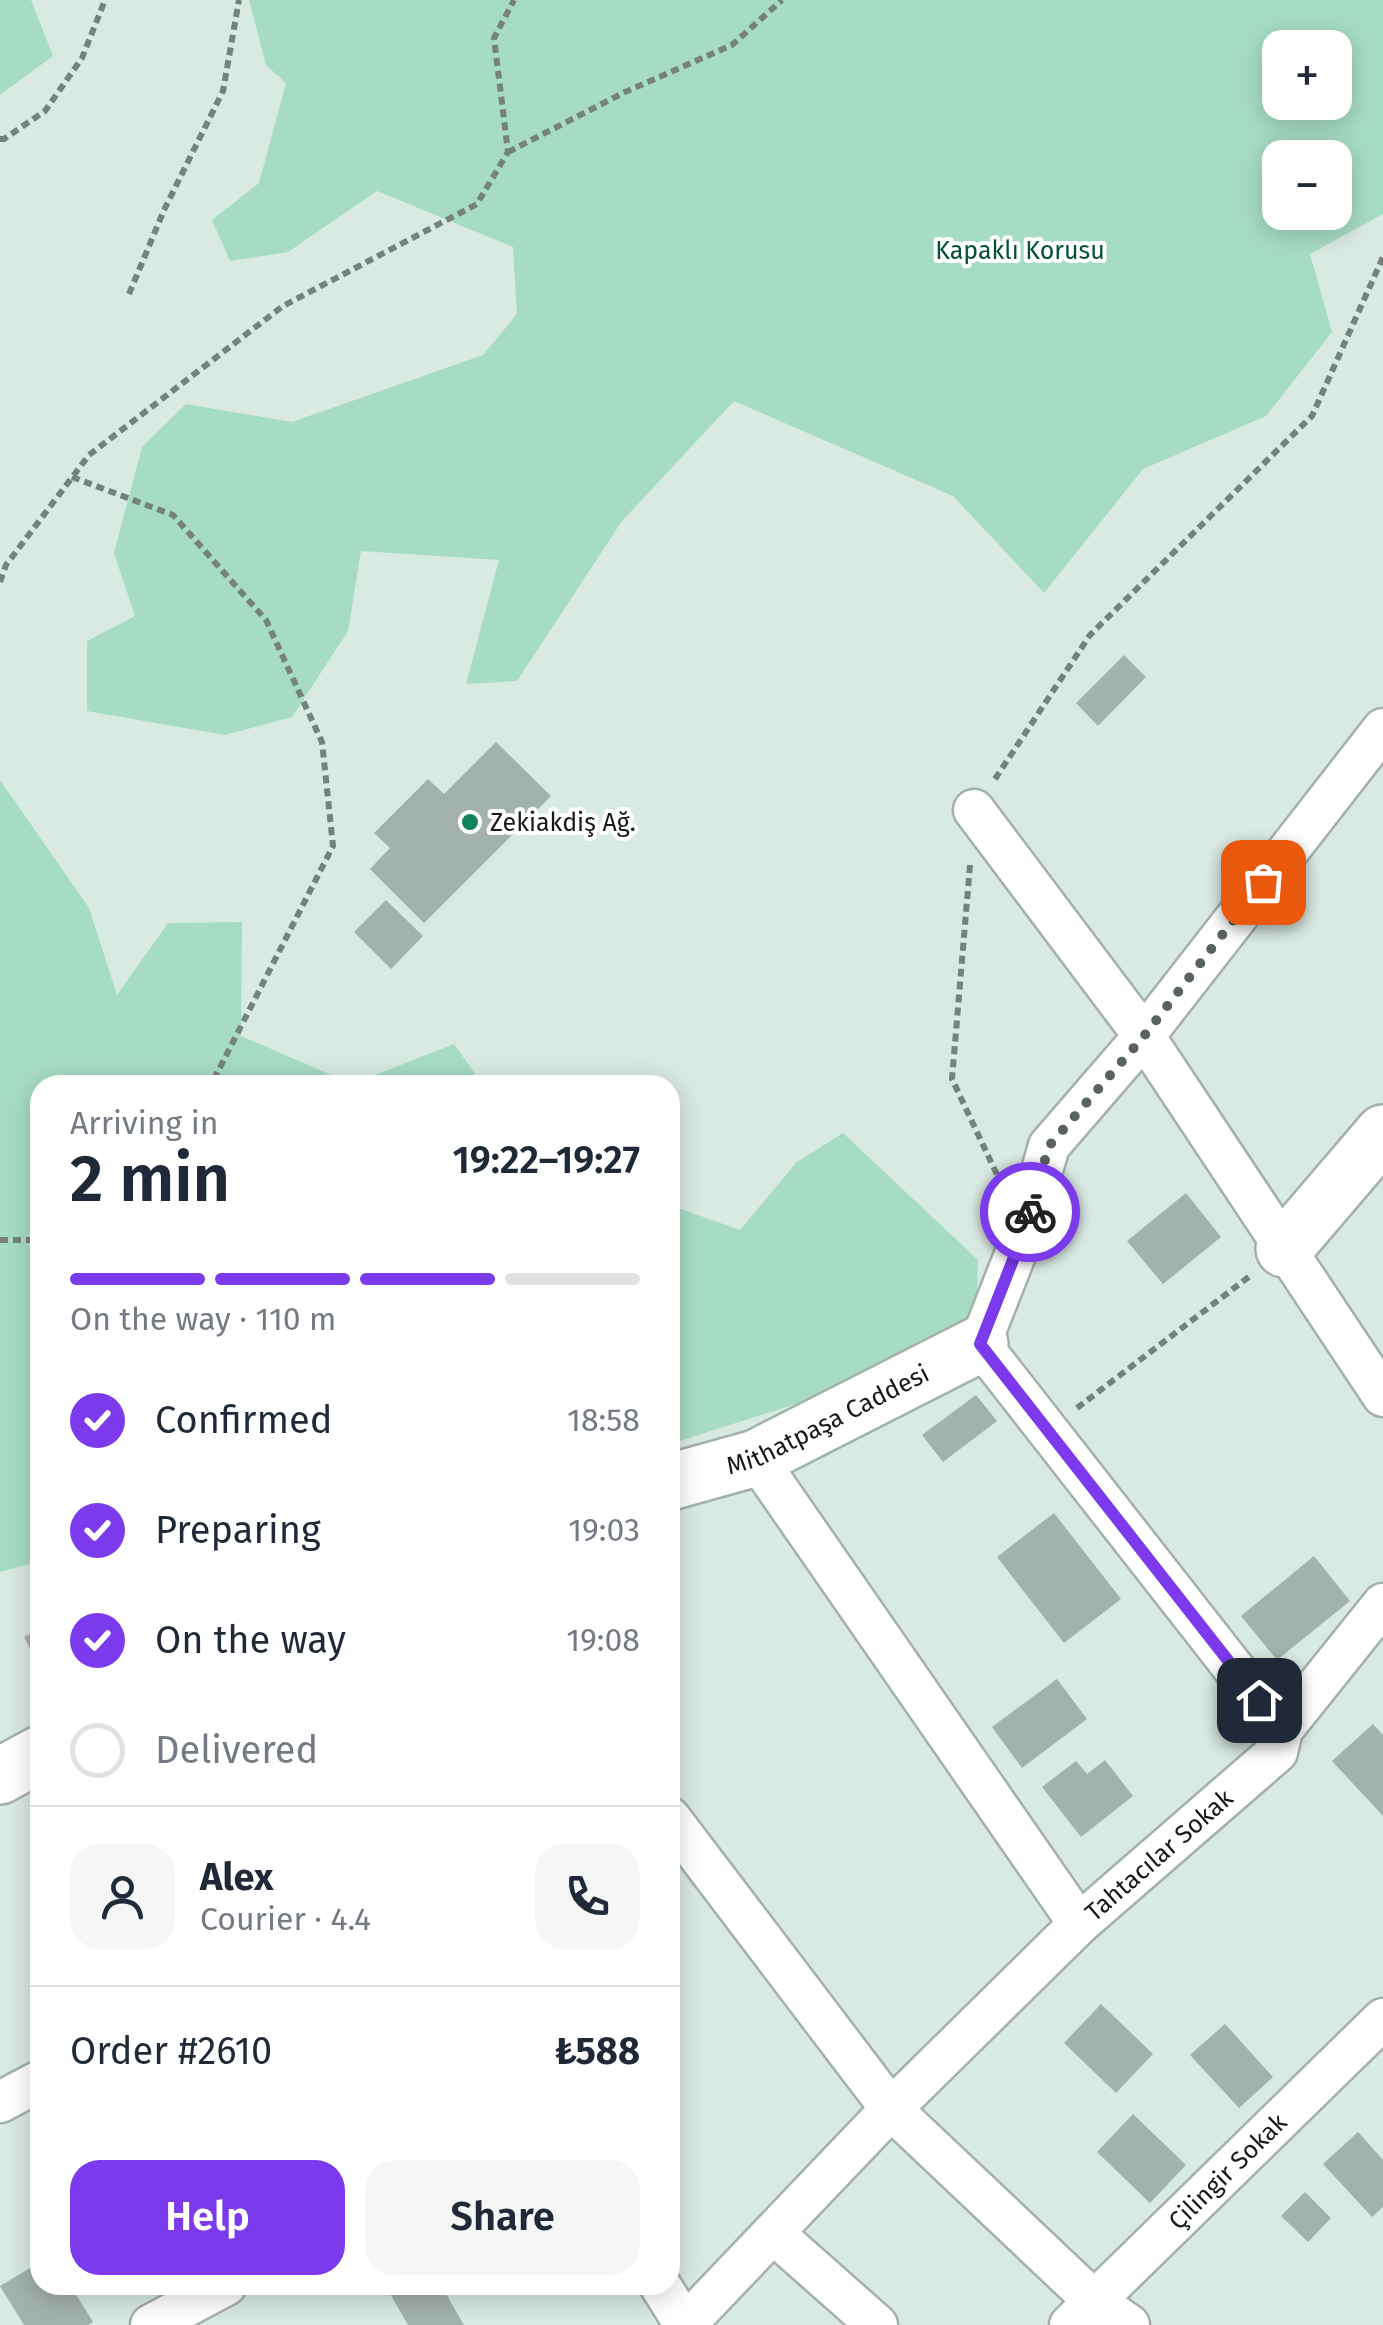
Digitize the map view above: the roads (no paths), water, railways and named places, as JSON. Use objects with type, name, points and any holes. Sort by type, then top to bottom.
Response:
[{"type":"street","points":[[1282,1730],[980,1344],[1024,1232],[1049,1146],[1144,1036],[1383,729]]},
{"type":"street","points":[[974,810],[1144,1036],[1383,1396]]},
{"type":"street","points":[[1284,1249],[1383,1133]]},
{"type":"street","name":"Mithatpaşa Caddesi","points":[[680,1479],[756,1458],[980,1344]]},
{"type":"street","points":[[756,1458],[1079,1924]]},
{"type":"street","name":"Tahtacılar Sokak","points":[[685,2325],[891,2109],[1079,1924],[1277,1752],[1282,1730],[1383,1604]]},
{"type":"street","points":[[0,1776],[30,1760]]},
{"type":"street","points":[[680,1831],[891,2109],[1082,2313],[1130,2325]]},
{"type":"street","name":"Çilingir Sokak","points":[[1082,2313],[1383,2019]]},
{"type":"street","points":[[0,2102],[30,2086]]},
{"type":"street","points":[[773,2232],[877,2325]]},
{"type":"street","points":[[150,2325],[207,2295]]},
{"type":"street","points":[[666,2295],[685,2325]]},
{"type":"place","name":"Zekiakdiş Ağ.","points":[[470,822]]},
{"type":"park label","name":"Kapaklı Korusu","points":[[1020,250]]}]
